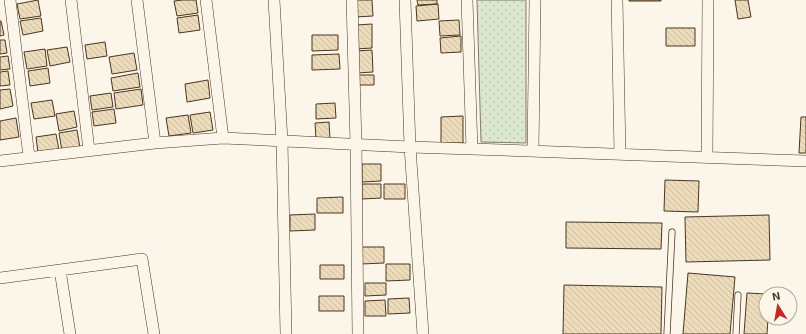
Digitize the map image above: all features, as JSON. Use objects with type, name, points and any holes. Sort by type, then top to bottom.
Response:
[{"type":"street","points":[[10,0],[29,158]]},
{"type":"street","points":[[71,0],[89,150]]},
{"type":"street","points":[[137,0],[155,143]]},
{"type":"street","points":[[206,0],[223,138]]},
{"type":"street","points":[[274,0],[282,142],[286,334]]},
{"type":"street","points":[[352,0],[356,144],[358,334]]},
{"type":"street","points":[[405,0],[410,148],[423,334]]},
{"type":"street","points":[[467,0],[472,148]]},
{"type":"street","points":[[533,151],[535,0]]},
{"type":"street","points":[[617,0],[620,154]]},
{"type":"street","points":[[707,157],[708,0]]},
{"type":"street","points":[[0,161],[155,143],[223,138],[410,148],[472,148],[806,161]]},
{"type":"street","points":[[0,278],[142,259],[154,334]]},
{"type":"street","points":[[60,270],[70,334]]},
{"type":"lane","points":[[667,334],[672,232]]},
{"type":"lane","points":[[736,334],[738,295]]},
{"type":"green space","points":[[477,0],[526,0],[526,143],[481,142]]},
{"type":"building","points":[[38,0],[41,16],[20,19],[17,4]]},
{"type":"building","points":[[196,0],[198,13],[177,16],[174,1]]},
{"type":"building","points":[[354,0],[372,0],[373,16],[355,17]]},
{"type":"building","points":[[417,0],[437,0],[437,4],[418,5]]},
{"type":"building","points":[[661,0],[661,1],[629,1]]},
{"type":"building","points":[[735,0],[748,0],[751,17],[738,19]]},
{"type":"building","points":[[438,4],[439,19],[417,21],[416,6]]},
{"type":"building","points":[[198,15],[200,30],[179,33],[177,18]]},
{"type":"building","points":[[41,18],[43,31],[23,35],[20,21]]},
{"type":"building","points":[[459,20],[460,35],[440,36],[439,21]]},
{"type":"building","points":[[0,21],[4,35],[0,36]]},
{"type":"building","points":[[372,24],[372,48],[356,49],[356,25]]},
{"type":"building","points":[[666,28],[695,28],[695,46],[666,46]]},
{"type":"building","points":[[312,35],[338,35],[338,50],[312,51]]},
{"type":"building","points":[[461,36],[461,52],[441,53],[440,38]]},
{"type":"building","points":[[0,40],[5,40],[7,53],[0,54]]},
{"type":"building","points":[[105,42],[107,56],[87,59],[85,45]]},
{"type":"building","points":[[67,47],[70,62],[50,66],[47,50]]},
{"type":"building","points":[[45,49],[47,66],[27,69],[24,52]]},
{"type":"building","points":[[372,50],[373,72],[357,73],[356,51]]},
{"type":"building","points":[[134,53],[137,70],[112,74],[109,57]]},
{"type":"building","points":[[339,54],[340,69],[312,70],[312,55]]},
{"type":"building","points":[[8,56],[10,69],[0,70],[0,57]]},
{"type":"building","points":[[48,68],[50,83],[30,86],[28,71]]},
{"type":"building","points":[[8,71],[10,85],[0,86],[0,72]]},
{"type":"building","points":[[138,73],[140,87],[113,91],[111,78]]},
{"type":"building","points":[[357,75],[374,75],[374,85],[357,85]]},
{"type":"building","points":[[208,80],[210,98],[187,102],[185,84]]},
{"type":"building","points":[[10,89],[13,106],[0,109],[0,90]]},
{"type":"building","points":[[141,89],[143,105],[116,109],[114,93]]},
{"type":"building","points":[[111,93],[113,107],[92,110],[90,96]]},
{"type":"building","points":[[52,100],[55,116],[34,119],[31,103]]},
{"type":"building","points":[[335,103],[336,118],[316,119],[316,104]]},
{"type":"building","points":[[114,109],[116,123],[94,126],[92,112]]},
{"type":"building","points":[[74,111],[77,127],[59,131],[56,114]]},
{"type":"building","points":[[210,112],[213,130],[193,133],[190,115]]},
{"type":"building","points":[[188,115],[191,133],[169,136],[166,118]]},
{"type":"building","points":[[463,116],[463,143],[441,143],[441,117]]},
{"type":"building","points":[[801,117],[806,117],[806,153],[799,153]]},
{"type":"building","points":[[16,118],[19,137],[0,140],[0,121]]},
{"type":"building","points":[[329,122],[330,139],[316,139],[315,123]]},
{"type":"building","points":[[77,130],[80,148],[62,151],[59,133]]},
{"type":"building","points":[[56,134],[59,150],[38,153],[36,137]]},
{"type":"building","points":[[362,164],[381,164],[381,181],[362,182]]},
{"type":"building","points":[[665,180],[699,181],[698,212],[664,211]]},
{"type":"building","points":[[362,184],[381,184],[381,198],[362,199]]},
{"type":"building","points":[[384,184],[405,184],[405,199],[384,199]]},
{"type":"building","points":[[343,197],[343,213],[317,213],[317,198]]},
{"type":"building","points":[[315,214],[315,230],[290,231],[290,215]]},
{"type":"building","points":[[769,215],[770,260],[686,262],[685,217]]},
{"type":"building","points":[[566,222],[662,223],[661,249],[566,248]]},
{"type":"building","points":[[361,247],[384,247],[384,263],[361,264]]},
{"type":"building","points":[[386,264],[410,264],[410,280],[386,281]]},
{"type":"building","points":[[320,265],[344,265],[344,279],[320,279]]},
{"type":"building","points":[[688,273],[735,277],[730,334],[683,334]]},
{"type":"building","points":[[365,283],[386,283],[386,295],[365,296]]},
{"type":"building","points":[[564,285],[662,287],[661,334],[563,334]]},
{"type":"building","points":[[747,293],[758,294],[758,326],[768,326],[767,334],[744,334]]},
{"type":"building","points":[[319,296],[344,296],[344,311],[319,311]]},
{"type":"building","points":[[409,298],[410,313],[388,314],[388,299]]},
{"type":"building","points":[[385,300],[386,316],[365,316],[365,301]]}]
